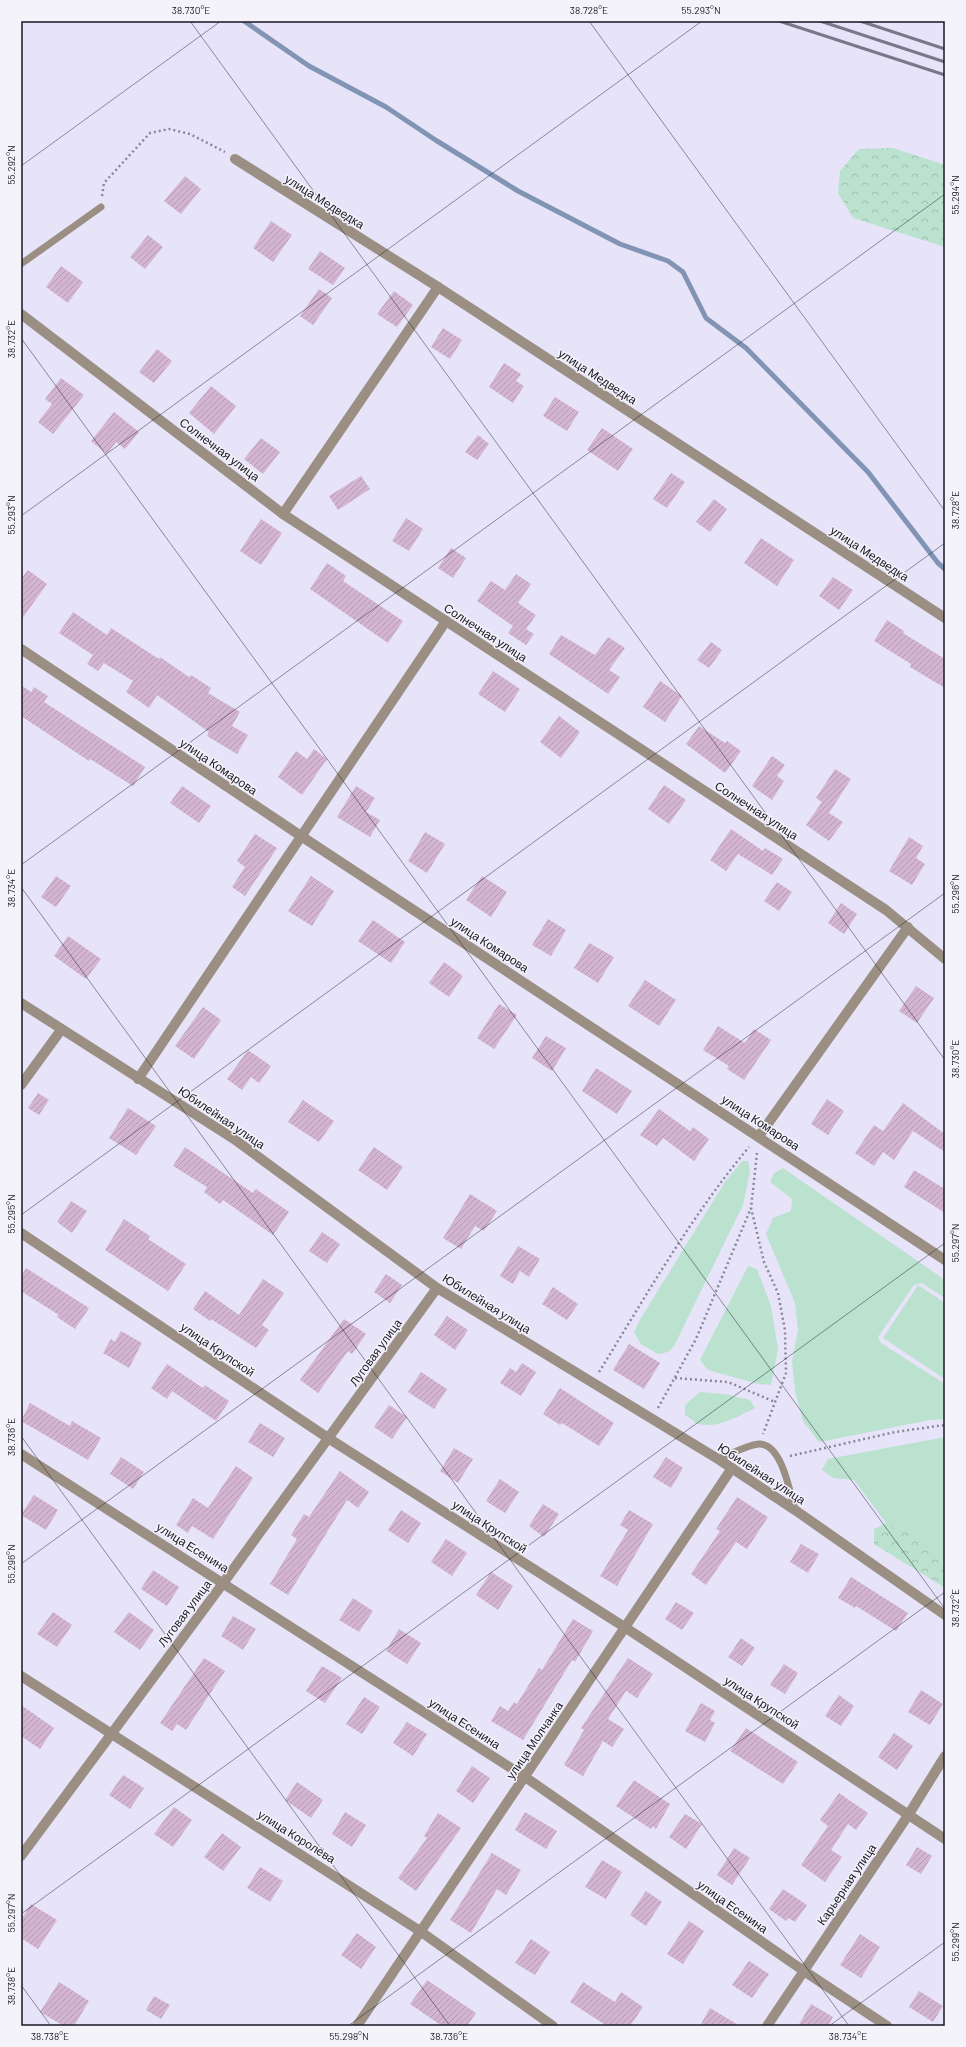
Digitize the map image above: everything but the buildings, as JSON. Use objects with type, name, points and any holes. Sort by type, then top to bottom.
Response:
[{"type":"street","name":"улица Медведка","points":[[235,159],[438,287],[945,618]]},
{"type":"street","points":[[283,514],[438,287]]},
{"type":"street","name":"Солнечная улица","points":[[21,314],[283,514],[886,910],[945,959]]},
{"type":"street","points":[[138,1079],[446,622]]},
{"type":"street","name":"улица Комарова","points":[[21,649],[945,1260]]},
{"type":"street","points":[[759,1136],[908,927]]},
{"type":"street","name":"Юбилейная улица","points":[[21,1003],[61,1030],[234,1139],[437,1288],[732,1468],[795,1510],[945,1615]]},
{"type":"street","points":[[21,1085],[61,1030]]},
{"type":"street","name":"улица Крупской","points":[[21,1233],[328,1438],[626,1628],[945,1839]]},
{"type":"street","name":"Луговая улица","points":[[21,1856],[224,1582],[437,1288]]},
{"type":"street","name":"улица Есенина","points":[[21,1454],[224,1582],[525,1777],[804,1971],[887,2026]]},
{"type":"street","name":"улица Молчанка","points":[[357,2026],[420,1930],[626,1628],[732,1468]]},
{"type":"street","name":"улица Королёва","points":[[21,1676],[420,1930],[553,2026]]},
{"type":"street","name":"Карьерная улица","points":[[767,2026],[909,1814],[945,1756]]},
{"type":"lane","points":[[21,264],[101,207]]},
{"type":"lane","points":[[718,1459],[759,1444],[768,1446],[780,1458],[795,1510]]},
{"type":"path","points":[[101,207],[104,183],[150,133],[169,129],[190,134],[235,159]]},
{"type":"path","points":[[652,1419],[696,1339],[751,1208],[759,1136]]},
{"type":"path","points":[[593,1383],[642,1302],[720,1181],[759,1136]]},
{"type":"path","points":[[751,1208],[764,1262],[778,1293],[785,1330],[786,1373],[759,1444]]},
{"type":"path","points":[[675,1378],[728,1382],[775,1402]]},
{"type":"path","points":[[780,1458],[895,1432],[945,1425]]},
{"type":"green space","points":[[893,148],[945,165],[945,247],[853,218],[838,193],[840,171],[859,149]]},
{"type":"green space","points":[[742,1161],[748,1161],[750,1171],[743,1205],[674,1346],[668,1352],[658,1354],[641,1344],[634,1332],[641,1318],[725,1182]]},
{"type":"green space","points":[[783,1168],[945,1280],[945,1298],[922,1283],[914,1285],[878,1337],[881,1343],[945,1384],[945,1419],[930,1420],[819,1442],[803,1421],[795,1391],[792,1361],[798,1330],[795,1303],[766,1234],[773,1218],[791,1211],[792,1199],[770,1182],[774,1173]]},
{"type":"green space","points":[[748,1266],[757,1269],[771,1306],[778,1349],[771,1385],[758,1384],[708,1370],[700,1360]]},
{"type":"green space","points":[[918,1285],[945,1303],[945,1379],[883,1338]]},
{"type":"green space","points":[[700,1392],[725,1394],[750,1400],[755,1408],[728,1421],[713,1425],[698,1424],[685,1415],[685,1405]]},
{"type":"green space","points":[[945,1437],[945,1555],[907,1531],[886,1523],[854,1480],[833,1478],[822,1470],[828,1459]]},
{"type":"green space","points":[[886,1523],[907,1531],[945,1555],[945,1588],[874,1544],[874,1529]]},
{"type":"waterway","points":[[244,21],[309,66],[386,107],[437,141],[518,191],[620,244],[668,261],[683,272],[706,318],[746,348],[868,472],[938,563],[945,569]]},
{"type":"railway","points":[[779,21],[945,75]]},
{"type":"railway","points":[[820,21],[945,62]]},
{"type":"railway","points":[[860,21],[945,49]]}]
